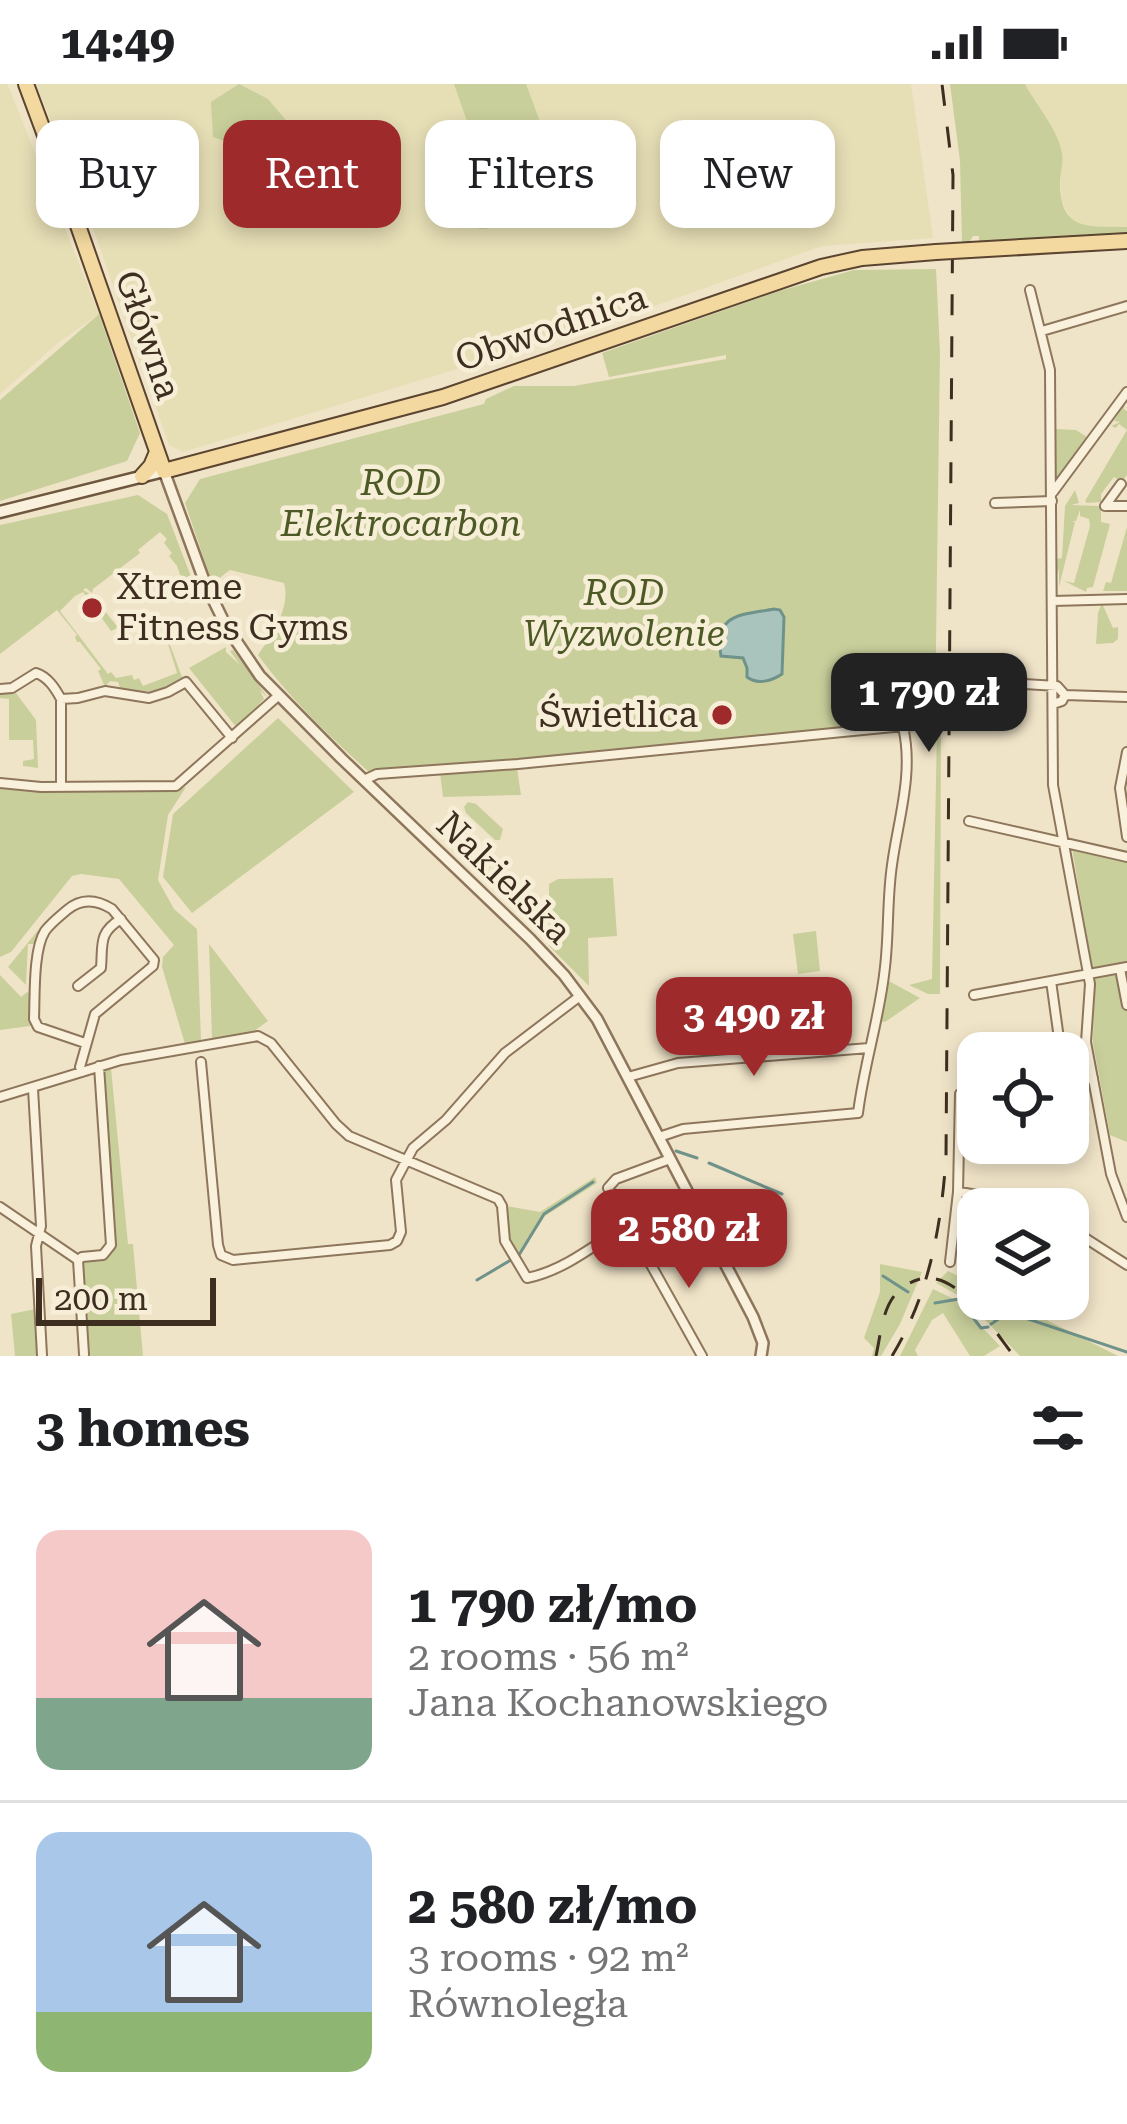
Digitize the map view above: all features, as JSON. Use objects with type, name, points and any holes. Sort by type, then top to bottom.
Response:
[{"type":"main road","name":"Główna","points":[[26,84],[164,470]]},
{"type":"main road","name":"Obwodnica","points":[[0,512],[443,398],[820,267],[862,258],[1127,241]]},
{"type":"main road","points":[[142,476],[158,452]]},
{"type":"street","points":[[1030,290],[1050,370],[1053,785],[1088,974],[1086,1032]]},
{"type":"street","points":[[1042,332],[1127,306]]},
{"type":"street","points":[[994,503],[1052,497],[1127,392]]},
{"type":"street","name":"Nakielska","points":[[164,470],[198,567],[245,656],[278,696],[527,936],[581,995],[760,1331],[761,1356]]},
{"type":"street","points":[[1121,484],[1105,506],[1127,506]]},
{"type":"street","points":[[1053,601],[1127,599]]},
{"type":"street","points":[[0,689],[13,688],[36,673],[48,680],[61,699],[62,786]]},
{"type":"street","points":[[61,699],[105,692],[149,698],[187,682],[232,738]]},
{"type":"street","points":[[992,682],[1053,685],[1065,695]]},
{"type":"street","points":[[1065,695],[1127,697]]},
{"type":"street","points":[[1053,704],[1065,695]]},
{"type":"street","points":[[0,783],[176,787],[278,696]]},
{"type":"street","points":[[364,780],[377,774],[934,723]]},
{"type":"street","points":[[659,1137],[683,1129],[858,1113],[885,965],[891,872],[908,760],[903,727]]},
{"type":"street","points":[[1127,752],[1120,799],[1127,837]]},
{"type":"street","points":[[127,773],[127,787]]},
{"type":"street","points":[[969,821],[1127,857]]},
{"type":"street","points":[[82,1072],[95,1014],[153,966],[154,960],[104,904],[79,901],[47,928],[41,941],[35,1025],[86,1043]]},
{"type":"street","points":[[78,986],[101,968],[104,933],[121,920]]},
{"type":"street","points":[[974,995],[1124,968],[1127,1005]]},
{"type":"street","points":[[1051,981],[1058,1032]]},
{"type":"street","points":[[201,1062],[218,1246],[226,1258],[394,1243],[400,1234],[396,1180],[419,1141],[446,1120],[505,1053],[581,995]]},
{"type":"street","points":[[0,1097],[99,1066],[261,1036],[272,1043],[345,1133],[498,1199],[505,1241],[524,1277],[532,1278],[586,1252],[626,1225]]},
{"type":"street","points":[[628,1077],[678,1063],[870,1048]]},
{"type":"street","points":[[1089,1057],[1111,1174],[1127,1217]]},
{"type":"street","points":[[78,1261],[103,1256],[111,1245],[99,1066]]},
{"type":"street","points":[[1089,1079],[1093,1078]]},
{"type":"street","points":[[33,1089],[42,1355]]},
{"type":"street","points":[[670,1159],[616,1179],[608,1188],[702,1356]]},
{"type":"street","points":[[950,1262],[957,1201]]},
{"type":"street","points":[[0,1207],[78,1261]]},
{"type":"street","points":[[1089,1241],[1127,1265]]},
{"type":"street","points":[[78,1261],[84,1354]]},
{"type":"shaded area","points":[[0,84],[7,84],[36,155],[36,228],[65,228],[99,314],[0,394]]},
{"type":"shaded area","points":[[36,84],[911,84],[933,238],[822,246],[599,326],[183,452],[169,445],[93,228],[199,228],[199,120],[50,120]]},
{"type":"shaded area","points":[[1025,84],[1127,84],[1127,227],[1082,226],[1070,218],[1062,202],[1059,143]]},
{"type":"green space","points":[[239,84],[268,99],[286,120],[223,120],[223,140],[213,137],[211,102]]},
{"type":"green space","points":[[454,84],[526,84],[539,120],[467,120]]},
{"type":"green space","points":[[950,84],[1025,84],[1060,144],[1065,210],[1089,226],[1127,227],[1127,238],[979,243],[979,236],[973,236],[969,243],[962,243],[960,161]]},
{"type":"green space","name":"ROD Wyzwolenie","points":[[936,269],[940,352],[935,720],[370,773],[311,717],[258,655],[283,611],[284,583],[230,570],[213,583],[210,577],[185,503],[200,479],[484,404],[514,386],[574,386],[726,359],[726,355],[609,377],[602,353],[854,270]]},
{"type":"green space","points":[[99,314],[140,433],[127,461],[0,501],[0,400]]},
{"type":"green space","points":[[1125,403],[1127,430],[1119,424],[1111,426],[1120,422],[1114,421]]},
{"type":"green space","points":[[1055,429],[1076,430],[1087,437],[1056,483]]},
{"type":"green space","points":[[1127,430],[1127,475],[1122,482],[1114,477],[1101,494],[1101,502],[1087,503],[1085,501]]},
{"type":"green space","points":[[1075,490],[1079,503],[1071,505],[1101,506],[1101,522],[1110,524],[1093,587],[1086,592],[1064,581],[1074,583],[1090,526],[1080,510],[1072,521],[1059,587],[1059,568],[1056,579],[1065,506]]},
{"type":"green space","points":[[138,495],[167,514],[192,579],[186,588],[168,598],[165,590],[169,592],[182,580],[160,532],[92,593],[83,590],[116,625],[156,611],[151,618],[111,631],[83,592],[60,611],[108,674],[116,678],[132,675],[143,686],[177,673],[160,618],[182,677],[152,691],[120,688],[118,682],[110,681],[105,687],[101,669],[57,610],[0,654],[0,525]]},
{"type":"green space","points":[[1127,527],[1127,591],[1103,591],[1106,582],[1111,583]]},
{"type":"green space","points":[[1102,603],[1113,628],[1118,627],[1113,643],[1096,644]]},
{"type":"green space","points":[[226,647],[267,697],[260,690],[261,706],[237,728],[189,668]]},
{"type":"green space","points":[[0,693],[16,693],[36,720],[38,768],[23,766],[23,761],[34,759],[33,740],[9,740],[9,699],[0,698]]},
{"type":"green space","points":[[278,718],[354,792],[192,913],[163,877],[173,814]]},
{"type":"green space","points":[[937,730],[941,730],[940,994],[928,994],[909,985],[932,979]]},
{"type":"green space","points":[[517,768],[521,795],[443,797],[440,773]]},
{"type":"green space","points":[[186,787],[168,815],[158,880],[174,909],[197,929],[201,1041],[185,1044],[162,967],[163,957],[174,945],[119,879],[72,876],[11,952],[0,957],[0,788],[174,792]]},
{"type":"green space","points":[[468,802],[503,829],[500,840],[466,813]]},
{"type":"green space","points":[[1072,848],[1127,862],[1127,1142],[1110,1135],[1093,1043],[1094,978]]},
{"type":"green space","points":[[613,878],[617,936],[588,938],[589,986],[549,946],[549,884],[558,879]]},
{"type":"green space","points":[[39,929],[35,944],[28,944],[26,985],[8,967]]},
{"type":"green space","points":[[816,931],[820,971],[798,974],[793,934]]},
{"type":"green space","points":[[209,944],[268,1021],[251,1033],[212,1039]]},
{"type":"green space","points":[[0,975],[21,997],[27,992],[32,995],[30,1026],[0,1030]]},
{"type":"green space","points":[[887,980],[920,998],[885,1022],[880,1021]]},
{"type":"green space","points":[[111,1068],[143,1356],[90,1356],[81,1260],[106,1257],[116,1247],[103,1070]]},
{"type":"green space","points":[[595,1177],[597,1183],[545,1216],[517,1259],[506,1238],[506,1206],[540,1212]]},
{"type":"green space","points":[[880,1264],[922,1272],[881,1356],[872,1356],[874,1348],[864,1338],[880,1292]]},
{"type":"green space","points":[[948,1271],[957,1276],[957,1295],[936,1283]]},
{"type":"green space","points":[[933,1289],[957,1301],[957,1320],[975,1320],[1000,1346],[984,1356],[970,1356],[943,1313],[932,1320],[915,1350],[918,1356],[900,1356]]},
{"type":"green space","points":[[40,1308],[43,1356],[15,1356],[11,1314]]},
{"type":"green space","points":[[985,1320],[1047,1320],[1118,1356],[1020,1356]]},
{"type":"water","points":[[774,609],[784,617],[782,674],[755,681],[747,677],[743,658],[721,656],[721,631],[732,619]]},
{"type":"waterway","points":[[676,1151],[697,1158]]},
{"type":"waterway","points":[[709,1163],[782,1194]]},
{"type":"waterway","points":[[519,1255],[544,1214],[593,1182]]},
{"type":"waterway","points":[[477,1280],[511,1260]]},
{"type":"waterway","points":[[883,1276],[908,1292]]},
{"type":"waterway","points":[[935,1303],[959,1299],[981,1328],[988,1327]]},
{"type":"waterway","points":[[994,1322],[1006,1314],[1016,1315],[1127,1352]]},
{"type":"railway","points":[[892,1356],[915,1309],[931,1260],[946,1158],[953,175],[942,84]]},
{"type":"railway","points":[[876,1356],[892,1299],[920,1279]]},
{"type":"railway","points":[[936,1279],[969,1300],[1014,1356]]},
{"type":"place","name":"Xtreme Fitness Gyms","points":[[92,608]]},
{"type":"place","name":"Świetlica","points":[[722,715]]},
{"type":"park label","name":"ROD Elektrocarbon","points":[[401,504]]}]
